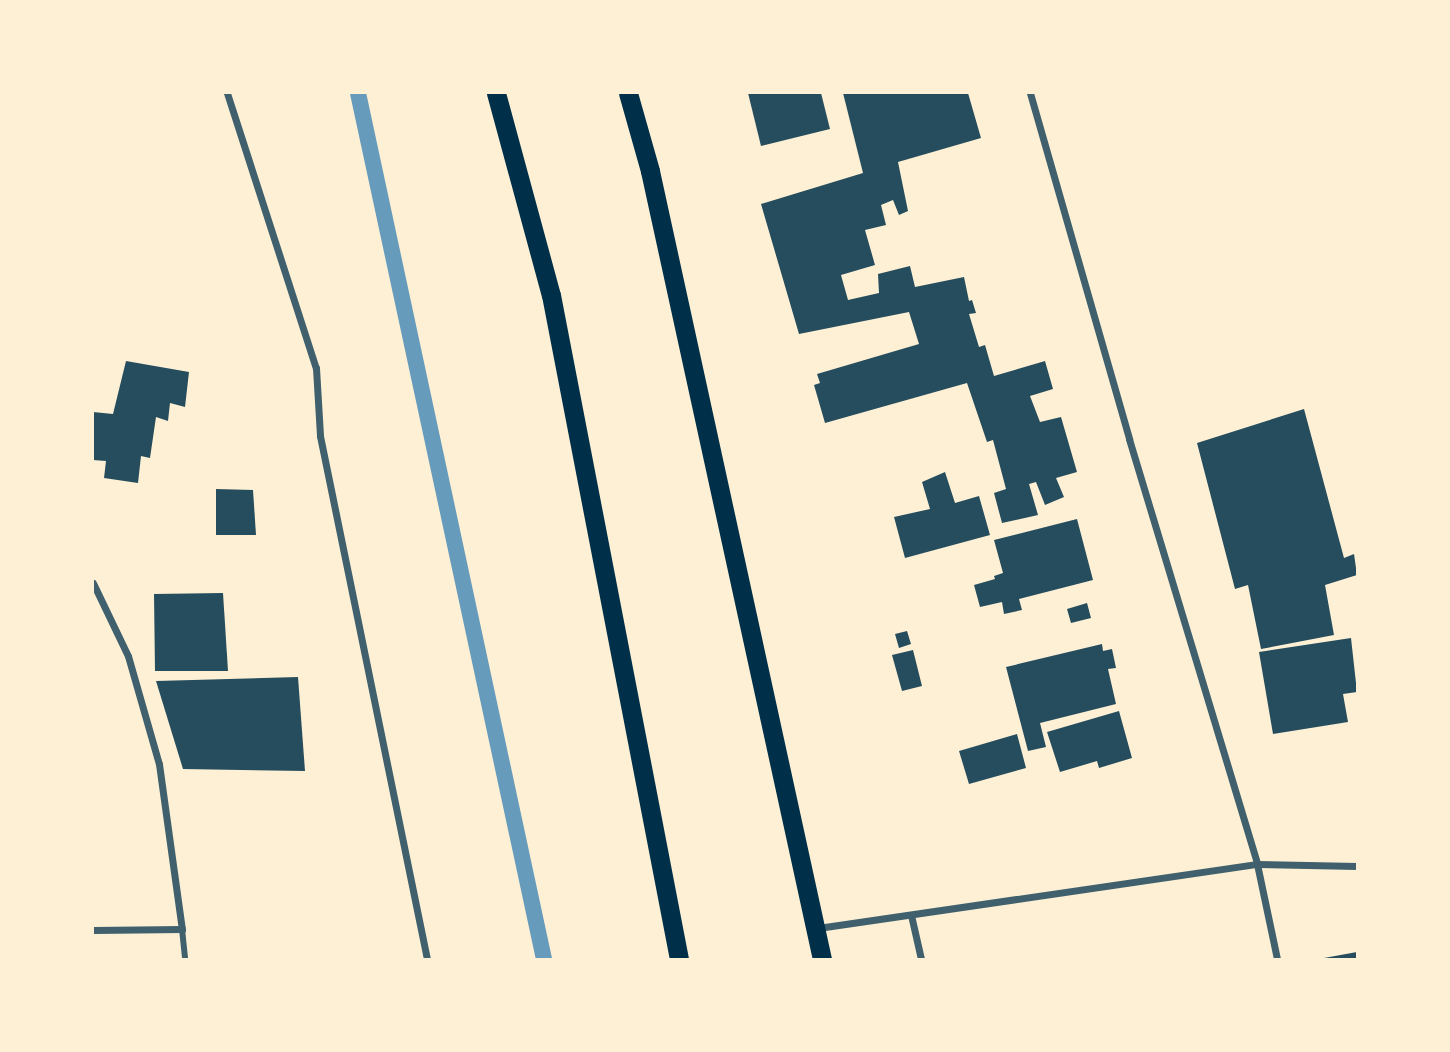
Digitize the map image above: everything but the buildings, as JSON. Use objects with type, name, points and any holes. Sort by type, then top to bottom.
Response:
[{"type":"highway","points":[[496,93],[551,295],[679,959]]},
{"type":"highway","points":[[628,93],[650,171],[822,959]]},
{"type":"street","points":[[227,93],[316,368],[320,436],[428,959]]},
{"type":"street","points":[[1030,93],[1129,439],[1256,864],[1277,959]]},
{"type":"street","points":[[93,583],[128,656],[159,764],[185,959]]},
{"type":"street","points":[[817,928],[1256,864],[1357,866]]},
{"type":"street","points":[[911,915],[921,959]]},
{"type":"street","points":[[93,930],[182,929]]},
{"type":"waterway","points":[[358,93],[544,959]]}]
